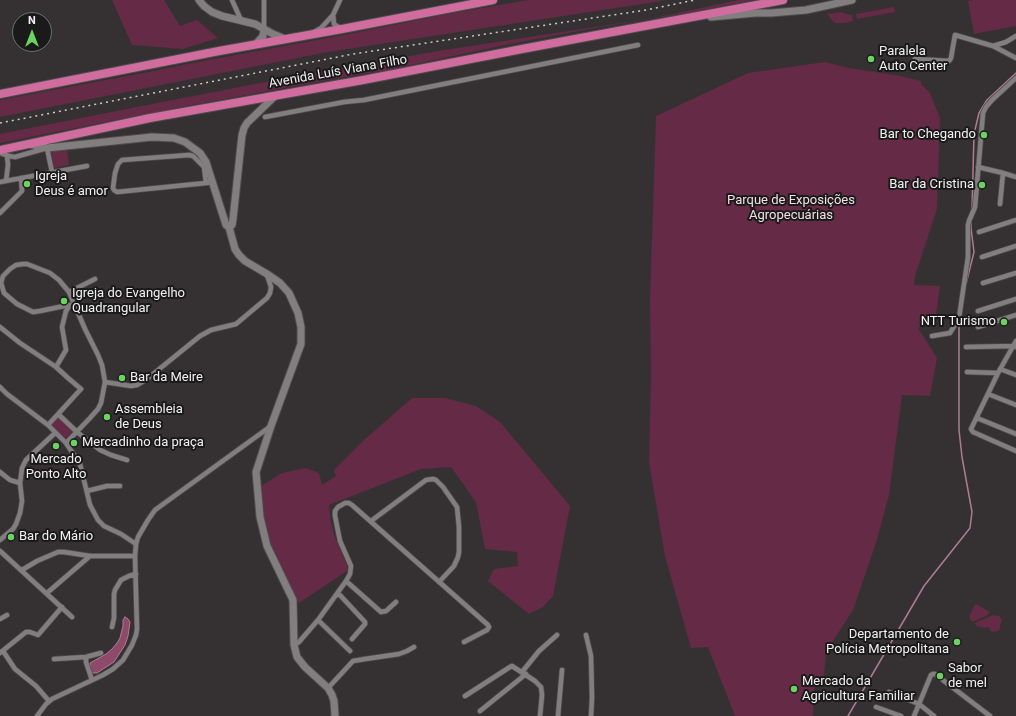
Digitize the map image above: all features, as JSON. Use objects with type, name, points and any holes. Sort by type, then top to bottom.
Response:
[{"type":"highway","points":[[0,94],[492,0]]},
{"type":"highway","name":"Avenida Luís Viana Filho","points":[[0,151],[150,118],[363,80],[783,0]]},
{"type":"main road","points":[[199,0],[212,12],[255,24],[285,39]]},
{"type":"main road","name":"Avenida Luís Viana Filho","points":[[681,19],[799,10],[852,0]]},
{"type":"main road","points":[[256,44],[263,36],[264,29]]},
{"type":"main road","points":[[275,96],[247,123],[244,128],[233,219],[230,227],[235,249],[239,255],[245,261],[280,283],[287,290],[298,313],[301,326],[301,344],[256,472],[260,517],[267,546],[293,600],[294,645],[297,657],[305,667],[328,688],[335,701],[335,716]]},
{"type":"main road","points":[[27,144],[47,148],[152,137],[174,138],[185,142],[200,153],[206,162],[209,183],[226,225],[230,227]]},
{"type":"street","points":[[232,0],[241,20]]},
{"type":"street","points":[[264,0],[264,29]]},
{"type":"street","points":[[303,36],[321,28],[333,15],[340,0]]},
{"type":"street","points":[[333,15],[334,24],[342,29]]},
{"type":"street","points":[[915,59],[949,61],[951,58],[955,35],[993,46],[1016,58]]},
{"type":"street","points":[[993,46],[1006,42],[1016,36]]},
{"type":"street","points":[[258,113],[267,116],[372,98],[638,45]]},
{"type":"street","points":[[932,336],[950,333],[959,318],[968,253],[968,225],[975,207],[983,113],[986,107],[1016,78]]},
{"type":"street","points":[[0,151],[6,156],[15,157],[47,148],[52,172]]},
{"type":"street","points":[[189,155],[193,156],[204,167],[209,183],[116,192],[113,188],[115,173],[118,164],[122,160],[189,155]]},
{"type":"street","points":[[6,156],[8,165],[6,181]]},
{"type":"street","points":[[0,182],[87,166]]},
{"type":"street","points":[[978,167],[1016,177]]},
{"type":"street","points":[[1000,204],[1003,173]]},
{"type":"street","points":[[0,213],[22,191],[21,178]]},
{"type":"street","points":[[979,232],[1016,220]]},
{"type":"street","points":[[982,257],[1016,246]]},
{"type":"street","points":[[66,443],[98,409],[101,403],[105,382],[102,365],[71,304],[69,292],[62,283],[50,273],[27,264],[16,265],[10,268],[3,276],[1,283],[2,293],[17,304],[33,312],[71,304]]},
{"type":"street","points":[[983,283],[1016,273]]},
{"type":"street","points":[[105,382],[131,386],[137,385],[147,379],[200,336],[211,330],[236,324],[267,298],[271,288],[267,274]]},
{"type":"street","points":[[69,292],[95,279]]},
{"type":"street","points":[[978,311],[1016,299]]},
{"type":"street","points":[[56,366],[66,350],[62,327],[66,310],[71,304]]},
{"type":"street","points":[[978,327],[1016,315]]},
{"type":"street","points":[[0,327],[20,343],[56,366],[81,389],[48,425]]},
{"type":"street","points":[[966,347],[1015,344]]},
{"type":"street","points":[[1015,344],[999,371],[972,428],[972,431],[1016,451]]},
{"type":"street","points":[[967,372],[999,371],[1016,375]]},
{"type":"street","points":[[0,387],[48,425],[66,443],[80,464],[90,505],[98,520],[104,526],[121,534],[136,544]]},
{"type":"street","points":[[988,394],[1016,405]]},
{"type":"street","points":[[58,414],[77,432],[100,450],[127,460]]},
{"type":"street","points":[[977,418],[1016,434]]},
{"type":"street","points":[[37,716],[49,701],[113,669],[122,662],[136,636],[137,629],[136,544],[138,537],[155,510],[271,426]]},
{"type":"street","points":[[0,540],[13,529],[20,513],[22,501],[20,483],[22,468],[26,460],[55,433]]},
{"type":"street","points":[[0,472],[10,480],[20,483]]},
{"type":"street","points":[[371,521],[426,480],[436,480],[443,487],[457,507],[459,526],[460,552],[454,566],[440,582]]},
{"type":"street","points":[[87,491],[107,486],[120,486]]},
{"type":"street","points":[[294,645],[299,642],[318,620],[350,574],[351,566],[338,537],[335,520],[338,507],[346,503],[349,503],[371,521],[488,625],[487,630],[464,642]]},
{"type":"street","points":[[0,551],[72,617]]},
{"type":"street","points":[[22,570],[37,561],[58,552],[90,556],[135,556]]},
{"type":"street","points":[[47,593],[90,556]]},
{"type":"street","points":[[112,627],[114,618],[115,590],[121,580],[136,574]]},
{"type":"street","points":[[346,581],[381,612],[386,611],[396,602]]},
{"type":"street","points":[[338,593],[365,622],[365,624],[352,639]]},
{"type":"street","points":[[49,701],[36,686],[15,669],[1,652],[26,632],[38,635],[62,607]]},
{"type":"street","points":[[0,619],[7,615]]},
{"type":"street","points":[[318,620],[350,651]]},
{"type":"street","points":[[480,711],[524,673],[539,651],[557,635]]},
{"type":"street","points":[[586,635],[591,656],[591,716]]},
{"type":"street","points":[[328,688],[353,661],[399,654],[414,647]]},
{"type":"street","points":[[54,659],[86,657],[101,653]]},
{"type":"street","points":[[86,657],[86,662],[92,680]]},
{"type":"street","points":[[465,696],[510,667],[514,667],[535,681],[541,687],[542,694],[540,716]]},
{"type":"street","points":[[558,716],[562,670]]},
{"type":"street","points":[[914,716],[931,675],[936,674],[990,716]]},
{"type":"street","points":[[889,692],[919,704],[934,716]]},
{"type":"street","points":[[876,707],[901,716]]},
{"type":"green space","points":[[112,0],[164,0],[180,26],[197,20],[218,38],[183,49],[132,45]]},
{"type":"green space","points":[[528,0],[664,0],[328,52],[0,117],[0,100]]},
{"type":"green space","points":[[738,0],[754,0],[693,12],[515,43],[387,70],[192,105],[0,143],[0,134],[296,76],[438,51],[654,18]]},
{"type":"green space","points":[[1016,0],[1016,26],[974,34],[968,1]]},
{"type":"green space","points":[[894,7],[895,12],[857,19],[856,14]]},
{"type":"green space","points":[[841,12],[852,15],[853,21],[836,23],[827,14]]},
{"type":"green space","name":"Parque de Exposições Agropecuárias","points":[[825,62],[849,68],[921,81],[921,84],[930,93],[940,118],[937,209],[915,276],[914,285],[940,286],[936,316],[918,328],[937,358],[930,396],[902,395],[889,495],[876,543],[853,610],[826,652],[824,678],[815,678],[813,716],[735,716],[708,647],[691,648],[665,556],[649,462],[651,377],[650,300],[656,116],[748,73]]},
{"type":"green space","points":[[67,149],[69,165],[54,168],[51,152]]},
{"type":"green space","points":[[412,398],[445,398],[476,406],[500,422],[570,506],[553,596],[543,607],[529,614],[488,581],[494,569],[518,566],[517,552],[485,549],[476,502],[451,467],[421,469],[329,505],[331,524],[347,565],[347,571],[299,603],[272,548],[264,516],[261,486],[282,473],[306,468],[319,473],[322,485],[336,476],[334,470],[364,440]]},
{"type":"green space","points":[[58,417],[73,431],[65,439],[50,425]]},
{"type":"green space","points":[[976,604],[990,612],[986,616],[972,622],[970,615]]},
{"type":"green space","points":[[993,615],[999,616],[1002,620],[999,631],[992,632],[988,627],[985,628],[976,626],[975,623]]},
{"type":"shaded area","points":[[125,617],[130,622],[125,645],[114,662],[97,673],[93,673],[90,670],[90,663],[106,654],[117,643],[120,638],[123,620]]},
{"type":"waterway","points":[[972,209],[974,134],[979,113],[987,100],[1016,73]]},
{"type":"waterway","points":[[966,284],[974,252],[971,221]]},
{"type":"waterway","points":[[848,716],[924,586],[970,528],[972,512],[962,457],[959,430],[959,321]]},
{"type":"railway","points":[[0,123],[353,54],[646,10],[695,0]]},
{"type":"place","name":"Paralela Auto Center","points":[[871,59]]},
{"type":"place","name":"Bar to Chegando","points":[[984,135]]},
{"type":"place","name":"Igreja Deus é amor","points":[[27,184]]},
{"type":"place","name":"Bar da Cristina","points":[[982,185]]},
{"type":"place","name":"Igreja do Evangelho Quadrangular","points":[[64,301]]},
{"type":"place","name":"NTT Turismo","points":[[1004,322]]},
{"type":"place","name":"Bar da Meire","points":[[122,378]]},
{"type":"place","name":"Assembleia de Deus","points":[[107,417]]},
{"type":"place","name":"Mercadinho da praça","points":[[74,443]]},
{"type":"place","name":"Mercado Ponto Alto","points":[[56,446]]},
{"type":"place","name":"Bar do Mário","points":[[11,537]]},
{"type":"place","name":"Departamento de Polícia Metropolitana","points":[[957,642]]},
{"type":"place","name":"Sabor de mel","points":[[940,676]]},
{"type":"place","name":"Mercado da Agricultura Familiar","points":[[794,689]]}]
